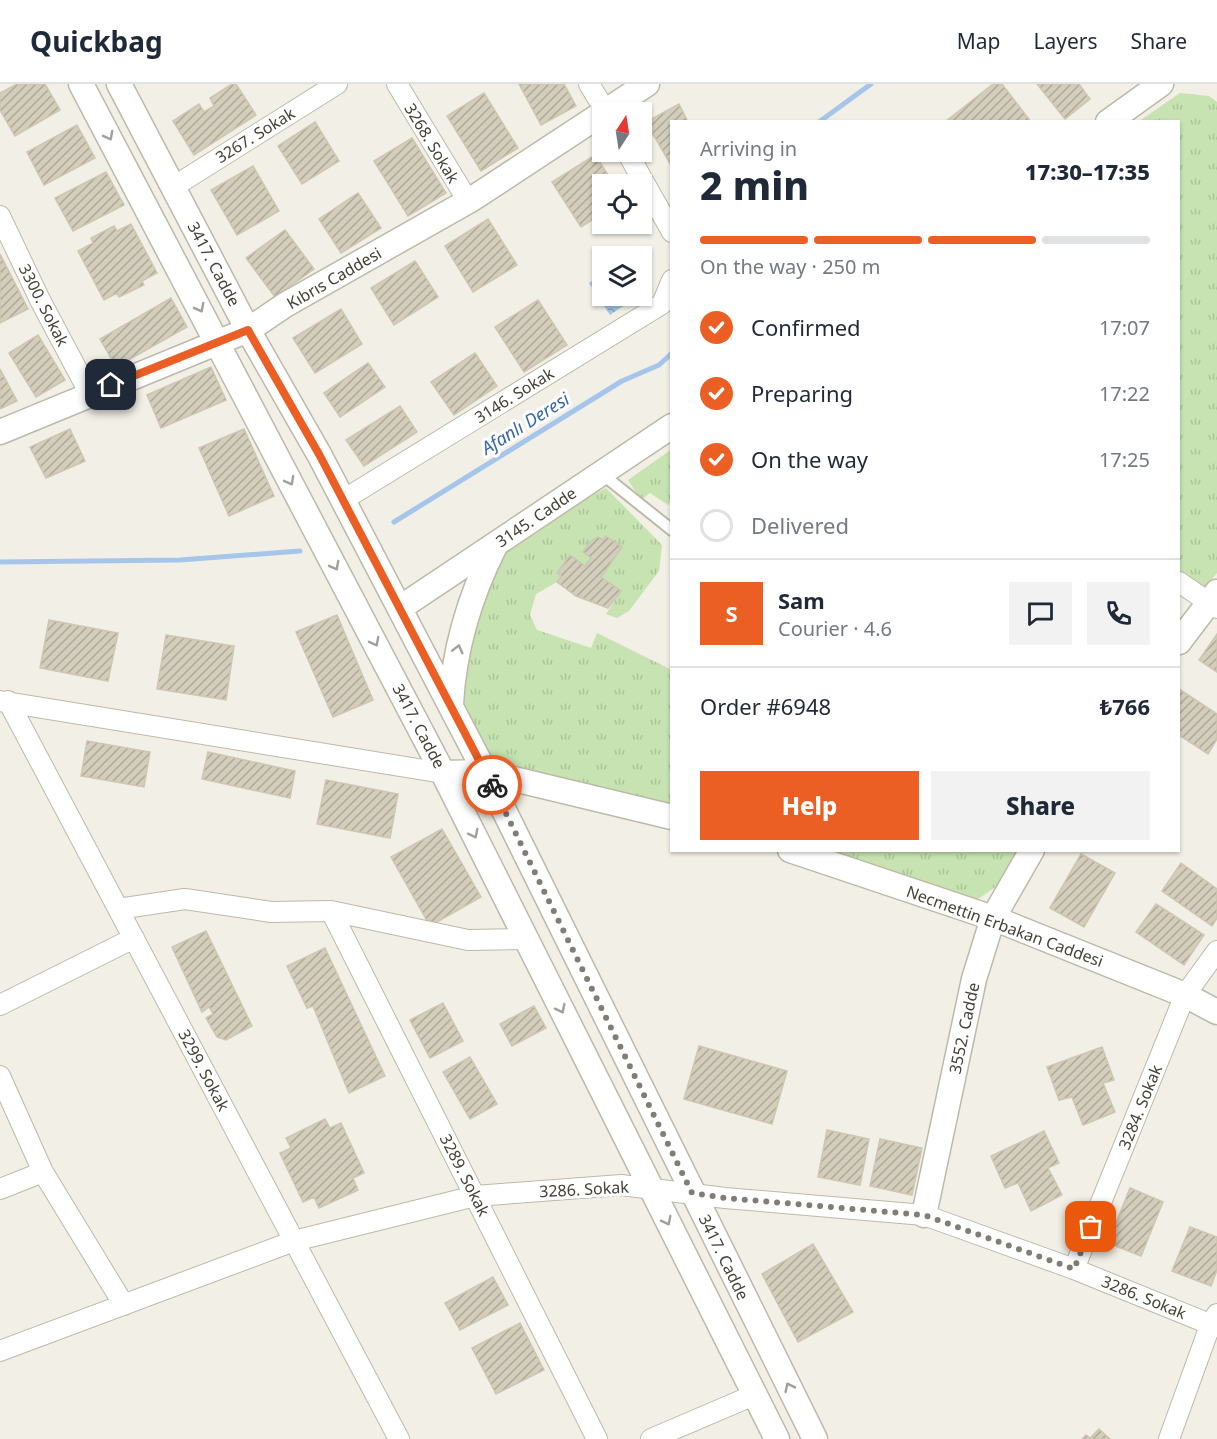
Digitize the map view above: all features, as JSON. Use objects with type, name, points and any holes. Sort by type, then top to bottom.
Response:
[{"type":"street","name":"3417. Cadde","points":[[81,84],[443,773],[777,1439]]},
{"type":"street","name":"3417. Cadde","points":[[119,84],[248,330],[343,500],[485,772],[815,1439]]},
{"type":"street","name":"3267. Sokak","points":[[173,187],[337,84]]},
{"type":"street","name":"3268. Sokak","points":[[397,84],[468,201]]},
{"type":"street","points":[[589,84],[599,102]]},
{"type":"street","name":"Kıbrıs Caddesi","points":[[620,102],[647,84]]},
{"type":"street","points":[[1111,120],[1161,84]]},
{"type":"street","name":"Kıbrıs Caddesi","points":[[0,432],[248,330],[285,305],[468,201],[592,120]]},
{"type":"street","points":[[633,162],[670,228]]},
{"type":"street","name":"3300. Sokak","points":[[0,216],[40,300],[90,394]]},
{"type":"street","name":"3146. Sokak","points":[[343,500],[662,304],[670,285]]},
{"type":"street","name":"3145. Cadde","points":[[400,608],[670,427]]},
{"type":"street","points":[[451,706],[453,668],[463,627],[478,579],[496,543]]},
{"type":"street","points":[[1180,583],[1214,601],[1180,641]]},
{"type":"street","points":[[4,701],[443,773],[485,772],[670,817]]},
{"type":"street","name":"3299. Sokak","points":[[4,701],[134,938],[399,1439]]},
{"type":"street","name":"Necmettin Erbakan Caddesi","points":[[796,852],[993,918],[1185,995],[1217,1012]]},
{"type":"street","name":"3552. Cadde","points":[[924,1215],[974,980],[993,918],[1031,852]]},
{"type":"street","points":[[118,909],[185,899],[271,912],[331,911],[468,940],[526,939]]},
{"type":"street","name":"3289. Sokak","points":[[331,911],[597,1439]]},
{"type":"street","points":[[0,1005],[134,938]]},
{"type":"street","name":"3284. Sokak","points":[[1074,1269],[1185,995],[1217,951]]},
{"type":"street","points":[[0,1076],[43,1172],[124,1305]]},
{"type":"street","points":[[0,1189],[43,1172]]},
{"type":"street","name":"3286. Sokak","points":[[0,1351],[294,1241],[476,1196],[621,1185],[725,1198],[924,1215],[1215,1322]]},
{"type":"street","points":[[1169,1439],[1215,1322]]},
{"type":"street","points":[[651,1439],[754,1395]]},
{"type":"lane","points":[[601,474],[670,528]]},
{"type":"green space","points":[[1180,93],[1209,96],[1217,102],[1217,573],[1204,589],[1180,572],[1180,120],[1141,120]]},
{"type":"green space","points":[[670,450],[670,502],[668,505],[650,493],[641,500],[628,480]]},
{"type":"green space","points":[[606,488],[662,545],[659,571],[629,611],[617,618],[606,614],[621,591],[601,577],[622,547],[607,536],[603,540],[598,537],[589,543],[583,552],[591,558],[585,566],[570,555],[557,573],[561,576],[557,582],[536,594],[530,615],[537,630],[591,648],[597,633],[670,669],[670,806],[543,775],[496,759],[477,748],[456,707],[458,667],[496,556],[571,507]]},
{"type":"green space","points":[[823,852],[1022,852],[1003,882],[978,899]]},
{"type":"water","points":[[604,306],[623,306],[610,315]]},
{"type":"building","points":[[17,84],[45,84],[60,110],[15,136],[0,110],[0,93]]},
{"type":"building","points":[[232,84],[236,84],[256,115],[194,155],[173,121],[199,104],[204,112],[214,106],[210,98]]},
{"type":"building","points":[[519,84],[564,84],[576,106],[541,125]]},
{"type":"building","points":[[993,84],[1002,84],[1029,120],[948,120]]},
{"type":"building","points":[[1037,84],[1079,84],[1090,99],[1065,119]]},
{"type":"building","points":[[484,93],[518,148],[481,171],[447,116]]},
{"type":"building","points":[[679,104],[687,120],[670,120],[670,164],[652,132],[652,119]]},
{"type":"building","points":[[315,122],[339,161],[302,184],[278,146]]},
{"type":"building","points":[[77,125],[95,158],[44,185],[27,152]]},
{"type":"building","points":[[412,138],[446,193],[408,216],[374,161]]},
{"type":"building","points":[[592,157],[592,162],[600,162],[607,174],[592,174],[592,220],[581,227],[552,182]]},
{"type":"building","points":[[253,166],[279,211],[237,235],[211,190]]},
{"type":"building","points":[[106,172],[124,205],[73,231],[55,198]]},
{"type":"building","points":[[358,193],[381,228],[341,253],[319,219]]},
{"type":"building","points":[[488,219],[517,265],[473,292],[445,246]]},
{"type":"building","points":[[131,224],[157,273],[142,281],[144,285],[119,297],[117,293],[104,300],[78,251],[93,243],[91,238],[114,226],[117,231]]},
{"type":"building","points":[[285,230],[314,269],[275,297],[246,258]]},
{"type":"building","points":[[0,254],[28,309],[0,323]]},
{"type":"building","points":[[415,261],[438,297],[394,325],[371,288]]},
{"type":"building","points":[[171,298],[187,327],[116,367],[100,339]]},
{"type":"building","points":[[538,300],[567,345],[524,372],[495,327]]},
{"type":"building","points":[[341,309],[362,344],[315,373],[293,338]]},
{"type":"building","points":[[38,335],[65,380],[36,397],[9,353]]},
{"type":"building","points":[[475,353],[497,386],[454,415],[431,382]]},
{"type":"building","points":[[368,363],[385,387],[340,417],[324,393]]},
{"type":"building","points":[[211,367],[226,400],[161,428],[147,395]]},
{"type":"building","points":[[0,369],[17,401],[0,409]]},
{"type":"building","points":[[400,406],[417,432],[364,466],[346,440]]},
{"type":"building","points":[[70,429],[85,461],[46,478],[30,447]]},
{"type":"building","points":[[244,429],[274,496],[229,516],[199,448]]},
{"type":"building","points":[[606,536],[622,547],[601,577],[621,591],[608,608],[576,596],[557,582],[561,576],[557,573],[570,555],[585,566],[591,558],[583,552],[589,543],[598,537],[603,540]]},
{"type":"building","points":[[337,615],[373,700],[333,717],[296,632]]},
{"type":"building","points":[[49,620],[118,633],[108,681],[40,668]]},
{"type":"building","points":[[1217,634],[1217,672],[1199,660]]},
{"type":"building","points":[[166,635],[234,646],[226,700],[157,689]]},
{"type":"building","points":[[1180,690],[1217,714],[1217,739],[1208,754],[1180,736]]},
{"type":"building","points":[[87,741],[150,752],[144,787],[81,776]]},
{"type":"building","points":[[208,752],[295,771],[290,798],[202,779]]},
{"type":"building","points":[[326,780],[398,794],[390,838],[317,824]]},
{"type":"building","points":[[442,829],[481,897],[430,926],[391,857]]},
{"type":"building","points":[[1081,854],[1115,873],[1084,927],[1050,908]]},
{"type":"building","points":[[1181,863],[1217,889],[1217,918],[1212,926],[1162,891]]},
{"type":"building","points":[[1156,904],[1204,935],[1184,965],[1136,932]]},
{"type":"building","points":[[206,931],[252,1026],[226,1040],[217,1037],[206,1018],[213,1014],[209,1007],[202,1012],[172,947]]},
{"type":"building","points":[[325,948],[385,1076],[349,1093],[313,1006],[307,1008],[287,966]]},
{"type":"building","points":[[443,1003],[463,1041],[430,1058],[410,1020]]},
{"type":"building","points":[[534,1006],[546,1028],[512,1046],[500,1024]]},
{"type":"building","points":[[699,1046],[787,1071],[772,1124],[684,1099]]},
{"type":"building","points":[[1102,1047],[1114,1080],[1103,1083],[1115,1112],[1083,1125],[1072,1097],[1059,1100],[1047,1067]]},
{"type":"building","points":[[470,1057],[497,1104],[470,1119],[443,1072]]},
{"type":"building","points":[[325,1119],[330,1128],[341,1123],[364,1173],[353,1178],[358,1190],[319,1208],[314,1197],[303,1202],[280,1153],[291,1148],[286,1138]]},
{"type":"building","points":[[827,1130],[869,1139],[860,1185],[818,1177]]},
{"type":"building","points":[[1044,1131],[1059,1163],[1048,1168],[1062,1195],[1031,1211],[1018,1183],[1005,1188],[991,1156]]},
{"type":"building","points":[[880,1139],[922,1148],[912,1195],[870,1186]]},
{"type":"building","points":[[1130,1188],[1163,1202],[1141,1256],[1108,1243]]},
{"type":"building","points":[[1190,1227],[1217,1237],[1217,1270],[1211,1286],[1172,1271]]},
{"type":"building","points":[[813,1244],[853,1312],[798,1342],[762,1274]]},
{"type":"building","points":[[493,1277],[508,1305],[460,1330],[445,1303]]},
{"type":"building","points":[[520,1323],[544,1370],[496,1394],[472,1348]]},
{"type":"building","points":[[1099,1429],[1110,1439],[1082,1439],[1086,1435],[1090,1438]]},
{"type":"waterway","name":"Afanlı Deresi","points":[[822,120],[871,84]]},
{"type":"waterway","name":"Afanlı Deresi","points":[[394,522],[622,381],[659,365],[670,355]]},
{"type":"waterway","name":"Afanlı Deresi","points":[[0,562],[180,560],[300,551]]},
{"type":"way so far","points":[[492,785],[692,1193],[725,1198],[924,1215],[1074,1269],[1091,1227]]},
{"type":"route","points":[[111,385],[248,330],[320,456],[492,785]]}]
